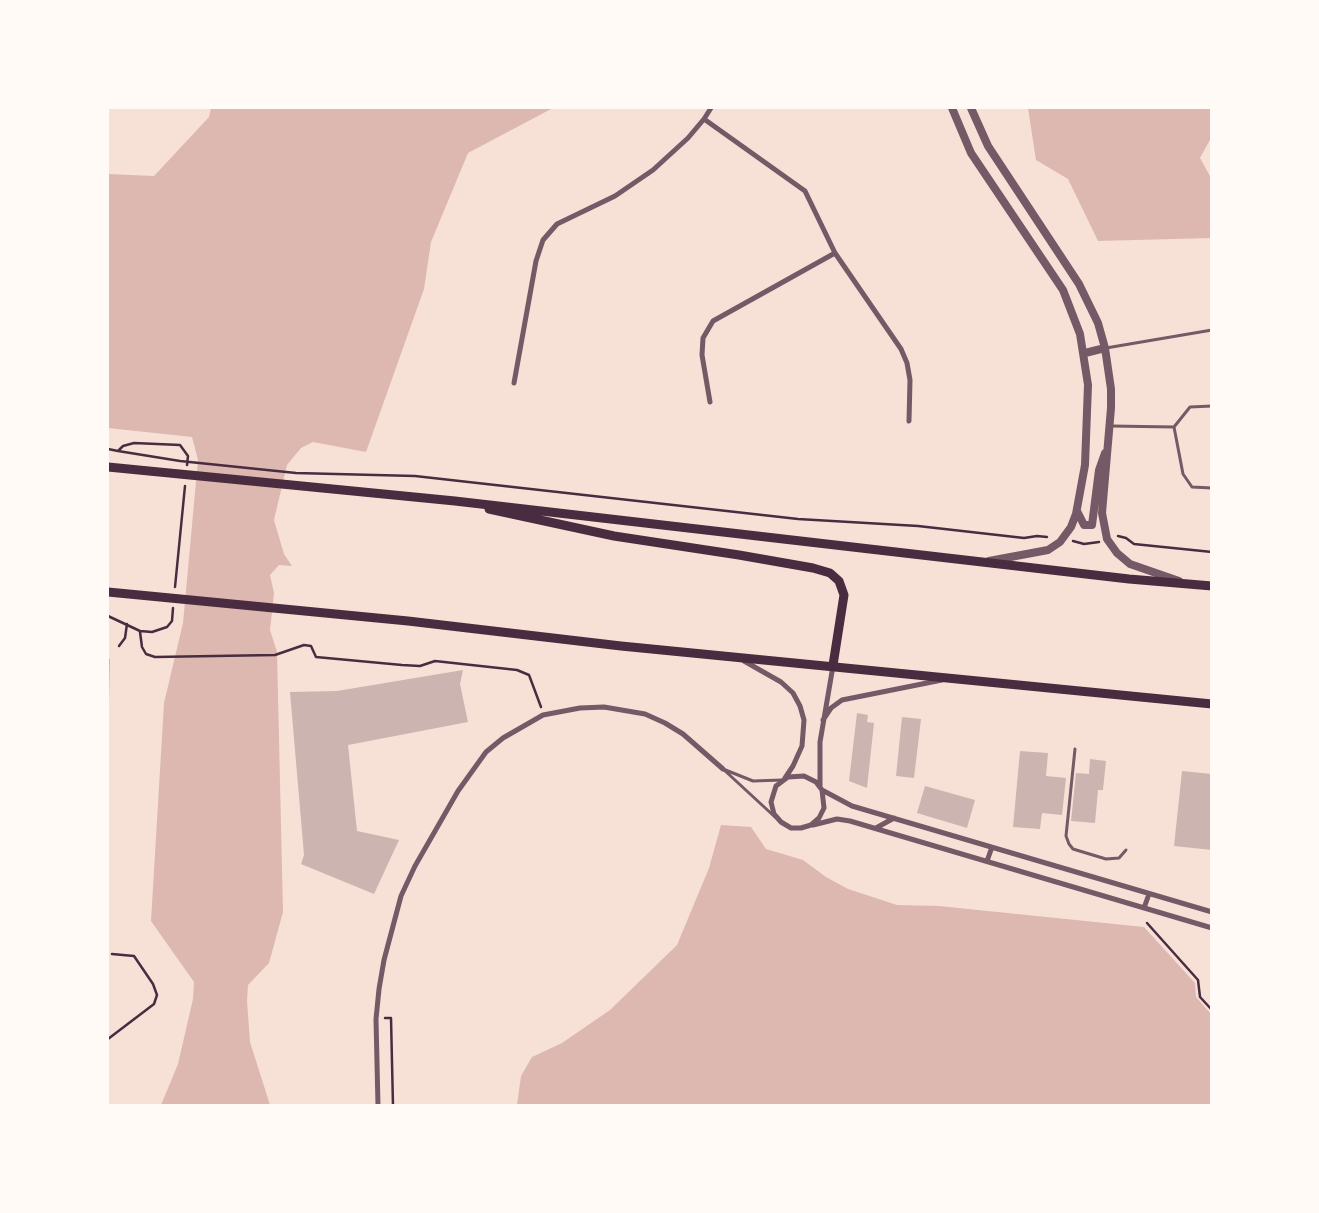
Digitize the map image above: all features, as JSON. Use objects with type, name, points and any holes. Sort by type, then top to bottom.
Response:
[{"type":"main road","points":[[108,467],[455,501],[1129,579],[1212,586]]},
{"type":"main road","points":[[455,501],[538,521],[614,536],[816,568],[830,573],[839,581],[844,595],[833,666]]},
{"type":"main road","points":[[108,592],[172,597],[621,646],[957,677],[1212,704]]},
{"type":"street","points":[[514,383],[536,261],[543,240],[557,224],[615,196],[653,170],[704,119],[711,108]]},
{"type":"street","points":[[952,108],[970,153],[1063,290],[1085,353],[1088,385],[1088,436],[1077,509],[1069,531],[1050,549],[981,562]]},
{"type":"street","points":[[971,108],[988,146],[1089,301],[1105,348],[1110,373],[1110,426],[1102,513],[1107,539],[1117,553],[1130,564],[1182,582]]},
{"type":"street","points":[[704,119],[805,192],[835,252],[901,349],[907,363],[910,380],[909,421]]},
{"type":"street","points":[[710,402],[702,355],[703,338],[713,321],[835,252]]},
{"type":"street","points":[[1085,353],[1105,348]]},
{"type":"street","points":[[1077,509],[1082,523],[1088,526],[1092,525],[1100,467],[1108,441]]},
{"type":"street","points":[[732,656],[777,679],[793,693],[800,706],[804,720],[802,746],[794,766],[776,786],[772,798],[772,810],[779,820],[791,828],[804,828],[840,819],[1212,928]]},
{"type":"street","points":[[804,828],[814,823],[821,815],[825,801],[821,788],[819,755],[833,666]]},
{"type":"street","points":[[823,720],[832,706],[849,697],[957,677]]},
{"type":"street","points":[[378,1106],[376,1019],[384,960],[401,896],[415,866],[462,785],[486,752],[510,733],[544,715],[580,708],[604,707],[645,714],[683,734],[723,769]]},
{"type":"street","points":[[783,779],[794,775],[804,776],[847,804],[1212,912]]},
{"type":"street","points":[[876,828],[894,818]]},
{"type":"street","points":[[987,861],[992,847]]},
{"type":"street","points":[[1144,908],[1149,894]]},
{"type":"lane","points":[[1105,348],[1212,330]]},
{"type":"lane","points":[[1174,427],[1190,408],[1212,406]]},
{"type":"lane","points":[[1110,426],[1174,427]]},
{"type":"lane","points":[[1174,427],[1183,474],[1192,487],[1212,488]]},
{"type":"lane","points":[[1075,749],[1067,824],[1068,844],[1073,849],[1106,859],[1119,858],[1126,850]]},
{"type":"lane","points":[[723,769],[753,781],[783,779]]},
{"type":"lane","points":[[723,769],[779,820]]},
{"type":"lane","points":[[1212,980],[1212,989]]},
{"type":"path","points":[[118,451],[123,446],[134,443],[180,445],[188,456],[188,465]]},
{"type":"path","points":[[108,449],[180,461],[296,472],[415,476],[798,519],[918,526],[1024,538],[1037,536],[1050,538]]},
{"type":"path","points":[[108,616],[140,631],[152,632],[167,627],[172,621],[172,597],[186,485]]},
{"type":"path","points":[[1117,536],[1126,538],[1134,544],[1212,552]]},
{"type":"path","points":[[1068,540],[1084,544],[1097,543]]},
{"type":"path","points":[[119,646],[125,638],[127,624]]},
{"type":"path","points":[[140,631],[142,647],[146,654],[155,657],[275,655],[304,645],[311,646],[316,657],[420,666],[435,661],[517,670],[529,676],[544,715]]},
{"type":"path","points":[[1148,923],[1198,980],[1200,997],[1212,1010]]},
{"type":"path","points":[[108,1039],[154,1004],[157,995],[153,984],[134,956],[112,954]]},
{"type":"path","points":[[376,1019],[391,1018],[393,1106]]},
{"type":"shaded area","points":[[211,108],[553,108],[468,153],[431,242],[424,289],[366,452],[313,442],[301,448],[287,465],[274,520],[284,554],[292,566],[279,565],[270,575],[274,593],[270,630],[277,652],[283,912],[269,963],[248,985],[247,1001],[250,1042],[270,1105],[161,1105],[178,1064],[193,999],[194,982],[151,921],[164,703],[183,623],[198,460],[192,437],[108,428],[108,174],[154,176],[209,117]]},
{"type":"shaded area","points":[[1028,108],[1211,108],[1211,138],[1200,158],[1211,178],[1210,238],[1098,241],[1068,179],[1036,160]]},
{"type":"shaded area","points":[[721,825],[751,827],[766,849],[803,860],[826,877],[848,889],[897,905],[939,906],[1144,927],[1195,983],[1196,997],[1211,1014],[1211,1105],[517,1105],[521,1076],[532,1057],[562,1043],[610,1010],[677,945],[709,868]]},
{"type":"building","points":[[108,659],[110,659],[109,699],[108,699]]},
{"type":"building","points":[[463,670],[460,684],[468,722],[348,745],[357,831],[399,840],[374,894],[301,864],[304,855],[290,692],[337,691]]},
{"type":"building","points":[[857,713],[868,715],[867,722],[874,723],[867,788],[849,781]]},
{"type":"building","points":[[902,717],[921,719],[914,778],[896,776]]},
{"type":"building","points":[[1020,751],[1048,753],[1046,776],[1066,778],[1062,815],[1042,813],[1040,829],[1013,827]]},
{"type":"building","points":[[1090,759],[1106,761],[1103,790],[1098,790],[1095,823],[1071,821],[1076,773],[1089,774]]},
{"type":"building","points":[[1182,771],[1212,774],[1212,850],[1174,846]]},
{"type":"building","points":[[925,786],[975,800],[967,828],[917,813]]}]
